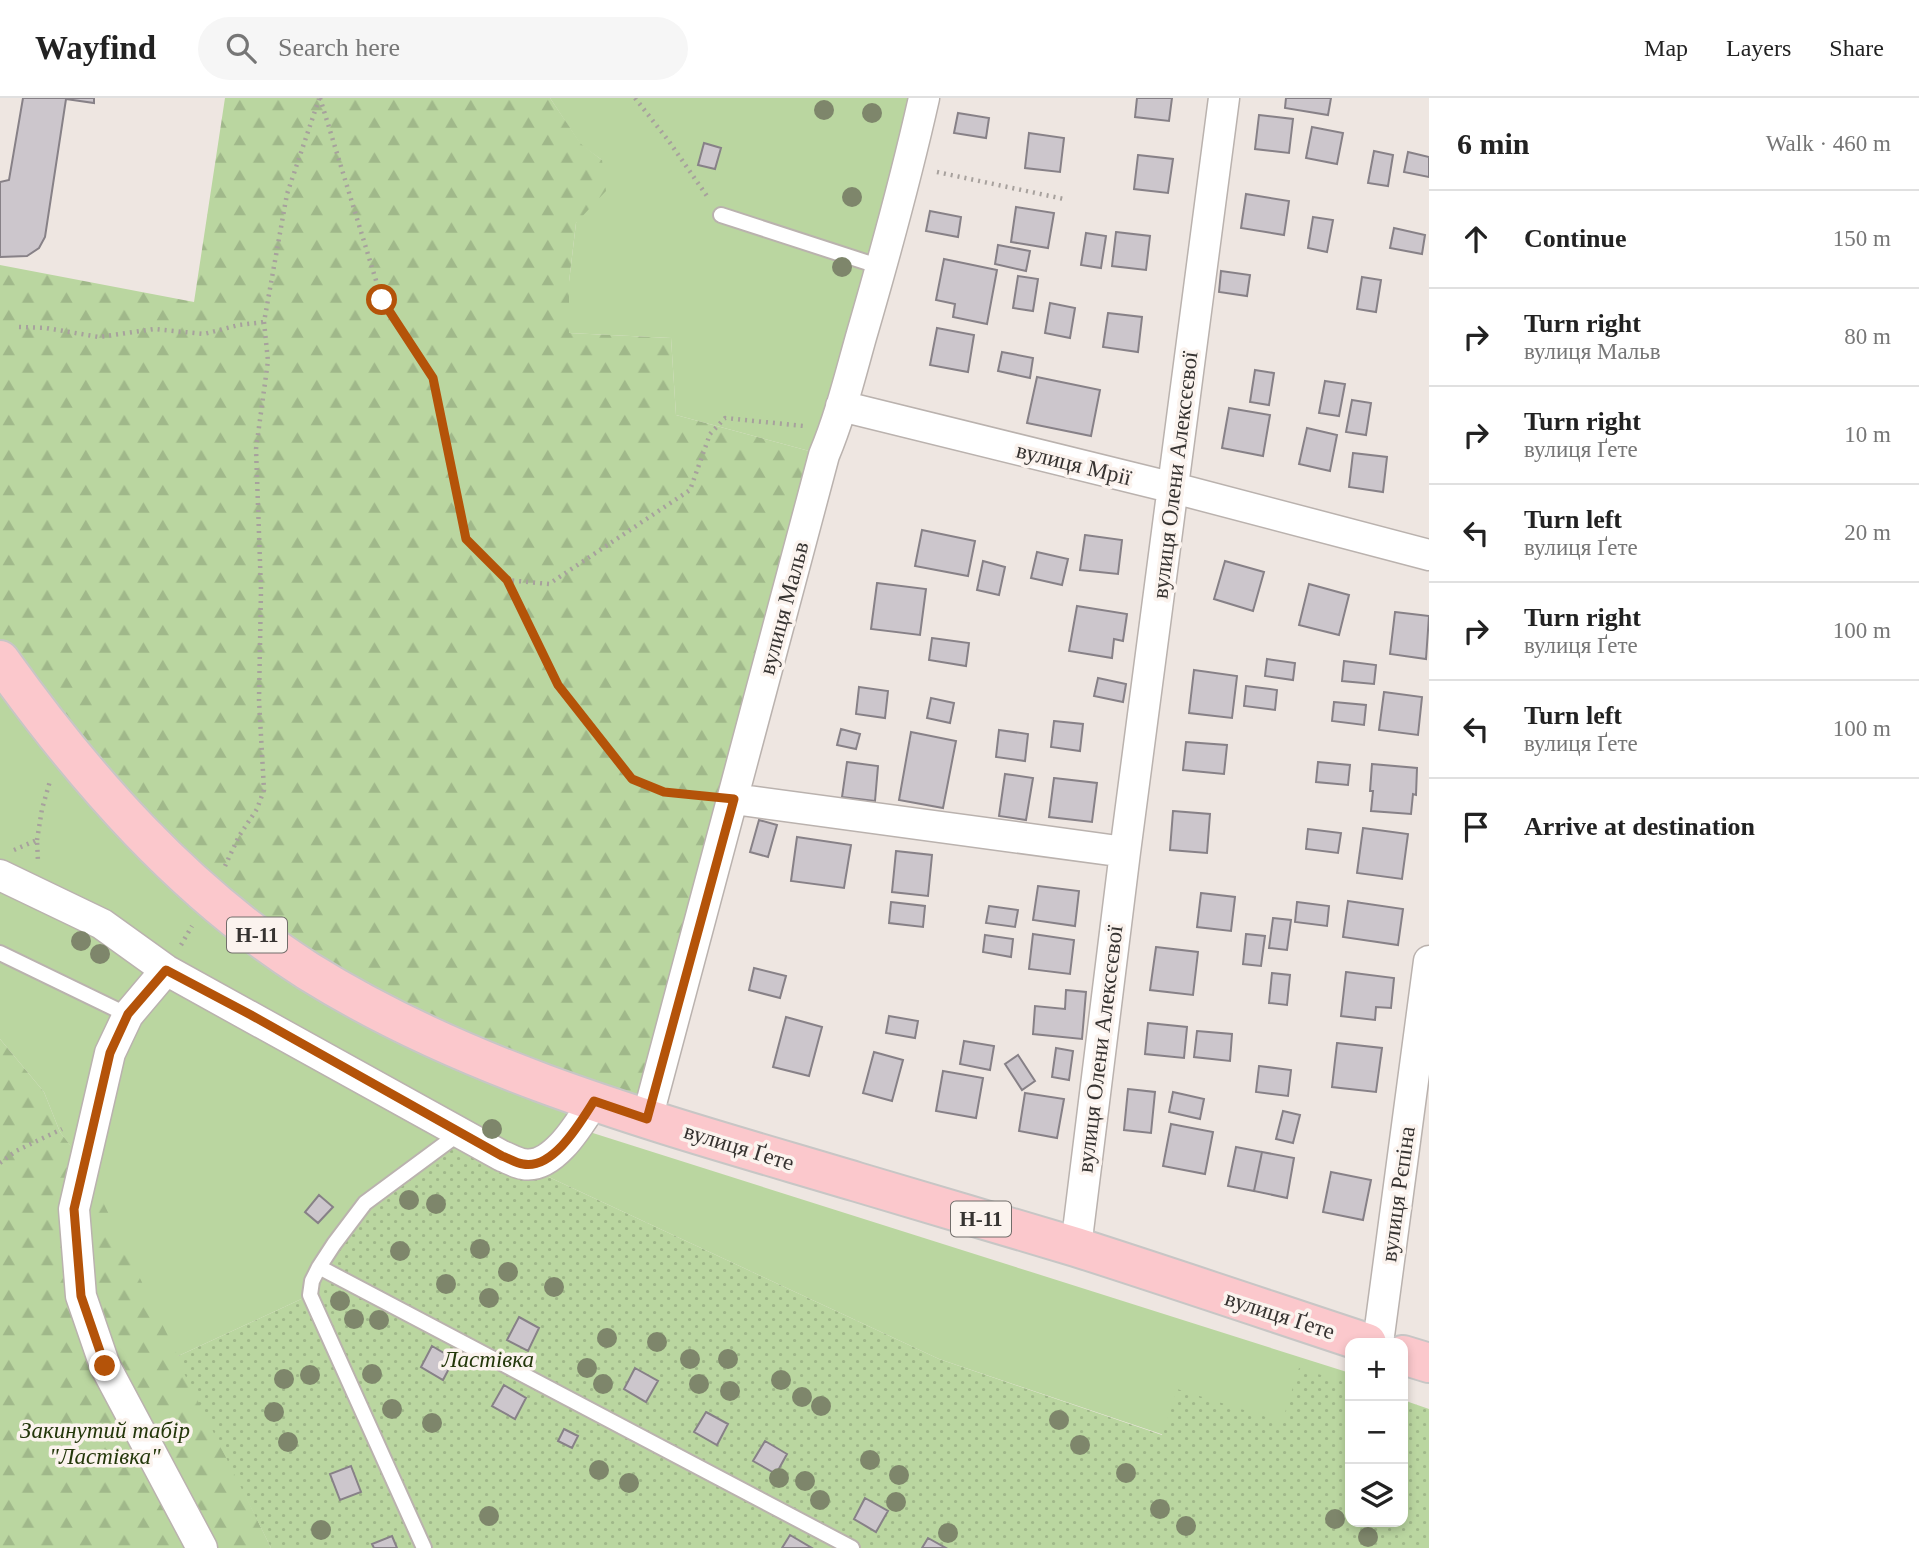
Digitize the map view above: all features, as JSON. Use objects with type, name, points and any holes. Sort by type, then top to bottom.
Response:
[{"type":"main road","name":"Н-11","points":[[0,660],[29,702],[146,839],[209,897],[257,935],[308,971],[392,1019],[511,1072],[594,1101]]},
{"type":"main road","name":"вулиця Ґете","points":[[594,1101],[1076,1247],[1352,1338]]},
{"type":"main road","points":[[1408,1357],[1429,1363]]},
{"type":"street","name":"вулиця Мальв","points":[[647,1119],[824,455],[838,418],[909,166],[924,98]]},
{"type":"street","name":"вулиця Олени Алексєєвої","points":[[1076,1247],[1224,98]]},
{"type":"street","name":"вулиця Мрії","points":[[838,418],[1174,488],[1429,555]]},
{"type":"street","points":[[734,799],[1125,852]]},
{"type":"street","points":[[0,874],[102,924],[166,970],[512,1160],[523,1164],[538,1164],[555,1152],[568,1139],[594,1101]]},
{"type":"street","name":"вулиця Рєпіна","points":[[1379,1338],[1429,961]]},
{"type":"street","points":[[166,970],[128,1014],[110,1053],[74,1209],[81,1296],[105,1366],[202,1548]]},
{"type":"lane","points":[[721,215],[881,267]]},
{"type":"lane","points":[[0,953],[128,1014]]},
{"type":"lane","points":[[424,1548],[310,1295],[312,1281],[319,1267],[365,1203],[461,1132]]},
{"type":"lane","points":[[319,1267],[852,1548]]},
{"type":"path","points":[[166,970],[209,897],[239,836],[257,809],[264,790],[259,700],[261,590],[256,449],[268,361],[264,322],[287,194],[320,98]]},
{"type":"path","points":[[320,98],[382,300],[433,378],[466,539],[507,580],[558,685],[632,779],[664,792],[734,799]]},
{"type":"path","points":[[635,98],[721,215]]},
{"type":"path","points":[[909,166],[1064,199]]},
{"type":"path","points":[[19,327],[46,328],[99,337],[154,329],[204,334],[264,322]]},
{"type":"path","points":[[507,580],[549,584],[690,490],[710,434],[725,418],[838,418]]},
{"type":"path","points":[[37,840],[42,809],[64,744]]},
{"type":"path","points":[[0,1163],[16,1152],[95,1114]]},
{"type":"green space","points":[[225,98],[550,98],[581,144],[602,160],[606,191],[576,223],[569,282],[569,333],[671,338],[676,415],[824,455],[647,1119],[257,935],[0,660],[0,265],[194,302]]},
{"type":"green space","points":[[550,98],[924,98],[824,455],[676,415],[671,338],[569,333],[569,282],[576,223],[602,160],[581,145]]},
{"type":"green space","points":[[0,660],[594,1101],[577,1128],[1345,1371],[1345,1496],[939,1359],[523,1165],[310,1295],[176,1357],[84,1164],[60,1132],[44,1092],[0,1039]]},
{"type":"green space","name":"Закинутий табір \"Ластівка\"","points":[[0,1039],[44,1092],[60,1132],[84,1163],[271,1548],[0,1548]]},
{"type":"green space","name":"Ластівка","points":[[461,1132],[523,1165],[939,1359],[1162,1435],[1177,1389],[1282,1422],[1299,1368],[1345,1382],[1345,1527],[1408,1527],[1408,1402],[1429,1409],[1429,1548],[271,1548],[176,1357],[310,1295],[365,1203]]},
{"type":"building","points":[[23,98],[94,98],[94,103],[66,99],[45,237],[39,248],[27,256],[0,257],[0,182],[9,180]]},
{"type":"building","points":[[1137,98],[1172,98],[1169,121],[1135,117]]},
{"type":"building","points":[[1286,98],[1331,98],[1328,115],[1285,108]]},
{"type":"building","points":[[958,113],[989,118],[986,138],[954,133]]},
{"type":"building","points":[[1259,115],[1293,119],[1289,153],[1255,149]]},
{"type":"building","points":[[1312,127],[1343,133],[1337,164],[1306,158]]},
{"type":"building","points":[[1029,133],[1064,138],[1060,172],[1025,168]]},
{"type":"building","points":[[704,143],[721,148],[715,169],[698,165]]},
{"type":"building","points":[[1374,151],[1393,155],[1388,186],[1368,183]]},
{"type":"building","points":[[1408,152],[1429,157],[1429,177],[1404,172]]},
{"type":"building","points":[[1138,155],[1173,159],[1168,193],[1134,189]]},
{"type":"building","points":[[1246,194],[1289,201],[1284,235],[1241,228]]},
{"type":"building","points":[[1016,207],[1054,213],[1048,248],[1011,242]]},
{"type":"building","points":[[930,211],[961,217],[958,237],[926,231]]},
{"type":"building","points":[[1313,217],[1333,220],[1327,252],[1308,248]]},
{"type":"building","points":[[1394,228],[1425,235],[1422,254],[1390,248]]},
{"type":"building","points":[[1116,232],[1150,236],[1146,270],[1112,266]]},
{"type":"building","points":[[1086,233],[1106,236],[1101,268],[1081,265]]},
{"type":"building","points":[[998,245],[1030,251],[1026,271],[995,264]]},
{"type":"building","points":[[944,259],[997,270],[987,324],[953,317],[955,304],[936,300]]},
{"type":"building","points":[[1221,271],[1250,275],[1247,296],[1219,292]]},
{"type":"building","points":[[1018,276],[1038,279],[1033,311],[1013,308]]},
{"type":"building","points":[[1362,277],[1381,280],[1376,312],[1357,309]]},
{"type":"building","points":[[1050,303],[1075,308],[1070,338],[1045,333]]},
{"type":"building","points":[[1108,313],[1142,317],[1138,352],[1103,347]]},
{"type":"building","points":[[937,328],[974,335],[968,372],[930,365]]},
{"type":"building","points":[[1002,352],[1033,358],[1030,378],[998,371]]},
{"type":"building","points":[[1255,370],[1274,373],[1269,405],[1250,402]]},
{"type":"building","points":[[1037,377],[1100,390],[1091,436],[1027,423]]},
{"type":"building","points":[[1325,381],[1345,384],[1339,416],[1319,413]]},
{"type":"building","points":[[1352,400],[1371,403],[1366,435],[1346,432]]},
{"type":"building","points":[[1229,408],[1270,415],[1263,456],[1222,448]]},
{"type":"building","points":[[1307,428],[1337,435],[1330,471],[1299,464]]},
{"type":"building","points":[[1353,453],[1387,457],[1383,492],[1349,487]]},
{"type":"building","points":[[922,530],[975,541],[968,576],[915,566]]},
{"type":"building","points":[[1085,535],[1122,540],[1118,574],[1080,570]]},
{"type":"building","points":[[1037,552],[1068,559],[1062,585],[1031,578]]},
{"type":"building","points":[[983,561],[1005,567],[999,595],[977,590]]},
{"type":"building","points":[[1225,561],[1264,572],[1253,611],[1214,599]]},
{"type":"building","points":[[877,583],[926,589],[920,635],[871,629]]},
{"type":"building","points":[[1309,584],[1349,595],[1339,635],[1299,625]]},
{"type":"building","points":[[1077,606],[1127,614],[1123,641],[1114,639],[1112,658],[1069,651]]},
{"type":"building","points":[[1395,612],[1429,616],[1426,659],[1390,654]]},
{"type":"building","points":[[932,638],[969,643],[966,666],[929,660]]},
{"type":"building","points":[[1267,659],[1295,663],[1293,680],[1265,676]]},
{"type":"building","points":[[1344,661],[1376,665],[1374,684],[1342,681]]},
{"type":"building","points":[[1194,670],[1237,676],[1232,718],[1189,713]]},
{"type":"building","points":[[1098,678],[1126,684],[1123,702],[1094,696]]},
{"type":"building","points":[[1246,686],[1277,690],[1275,710],[1244,706]]},
{"type":"building","points":[[859,687],[888,691],[885,718],[856,714]]},
{"type":"building","points":[[1384,692],[1422,697],[1418,735],[1379,730]]},
{"type":"building","points":[[931,698],[954,703],[950,723],[927,718]]},
{"type":"building","points":[[1334,702],[1366,705],[1364,725],[1332,721]]},
{"type":"building","points":[[1054,721],[1083,724],[1080,751],[1051,747]]},
{"type":"building","points":[[841,729],[860,734],[856,749],[837,745]]},
{"type":"building","points":[[999,730],[1028,734],[1025,761],[996,757]]},
{"type":"building","points":[[911,732],[956,741],[943,808],[899,800]]},
{"type":"building","points":[[1186,742],[1227,745],[1224,774],[1183,770]]},
{"type":"building","points":[[847,762],[878,766],[875,801],[842,797]]},
{"type":"building","points":[[1318,762],[1350,765],[1348,785],[1316,782]]},
{"type":"building","points":[[1372,764],[1417,768],[1416,795],[1413,794],[1411,814],[1371,811]]},
{"type":"building","points":[[1005,774],[1033,778],[1026,820],[999,816]]},
{"type":"building","points":[[1054,778],[1097,783],[1092,822],[1049,817]]},
{"type":"building","points":[[1173,811],[1210,814],[1207,853],[1170,850]]},
{"type":"building","points":[[759,820],[777,825],[768,857],[750,852]]},
{"type":"building","points":[[1363,828],[1408,834],[1402,879],[1357,873]]},
{"type":"building","points":[[1308,829],[1341,833],[1338,853],[1306,849]]},
{"type":"building","points":[[797,837],[851,845],[844,888],[791,881]]},
{"type":"building","points":[[896,851],[932,855],[928,896],[892,892]]},
{"type":"building","points":[[1038,886],[1079,891],[1075,926],[1033,920]]},
{"type":"building","points":[[1201,893],[1235,897],[1231,931],[1197,927]]},
{"type":"building","points":[[1348,901],[1403,909],[1398,945],[1343,937]]},
{"type":"building","points":[[891,902],[925,906],[923,927],[889,923]]},
{"type":"building","points":[[1297,902],[1329,906],[1327,926],[1295,922]]},
{"type":"building","points":[[989,906],[1018,910],[1015,927],[986,923]]},
{"type":"building","points":[[1273,918],[1291,920],[1287,950],[1269,948]]},
{"type":"building","points":[[1033,934],[1074,940],[1070,974],[1029,969]]},
{"type":"building","points":[[1246,934],[1265,936],[1261,966],[1243,964]]},
{"type":"building","points":[[985,935],[1013,939],[1011,957],[983,952]]},
{"type":"building","points":[[1156,947],[1198,952],[1193,995],[1150,990]]},
{"type":"building","points":[[754,968],[786,976],[780,998],[749,990]]},
{"type":"building","points":[[1346,972],[1394,978],[1391,1008],[1376,1007],[1375,1020],[1341,1016]]},
{"type":"building","points":[[1272,973],[1290,975],[1287,1005],[1269,1003]]},
{"type":"building","points":[[1066,990],[1086,992],[1082,1039],[1033,1034],[1035,1006],[1065,1009]]},
{"type":"building","points":[[889,1016],[918,1021],[915,1038],[886,1033]]},
{"type":"building","points":[[786,1017],[822,1027],[809,1076],[773,1067]]},
{"type":"building","points":[[1148,1023],[1187,1027],[1184,1058],[1145,1054]]},
{"type":"building","points":[[1197,1031],[1232,1034],[1230,1061],[1194,1057]]},
{"type":"building","points":[[964,1041],[994,1046],[990,1070],[960,1064]]},
{"type":"building","points":[[1337,1043],[1382,1048],[1376,1092],[1332,1087]]},
{"type":"building","points":[[1056,1048],[1073,1051],[1069,1080],[1052,1077]]},
{"type":"building","points":[[874,1052],[903,1060],[892,1101],[863,1093]]},
{"type":"building","points":[[1018,1055],[1035,1081],[1022,1090],[1005,1064]]},
{"type":"building","points":[[1259,1066],[1291,1070],[1288,1096],[1256,1092]]},
{"type":"building","points":[[943,1071],[983,1078],[976,1118],[936,1111]]},
{"type":"building","points":[[1128,1089],[1155,1092],[1151,1133],[1124,1130]]},
{"type":"building","points":[[1173,1092],[1204,1099],[1200,1119],[1169,1112]]},
{"type":"building","points":[[1025,1093],[1064,1099],[1057,1138],[1019,1131]]},
{"type":"building","points":[[1283,1111],[1300,1115],[1293,1143],[1276,1139]]},
{"type":"building","points":[[1171,1124],[1213,1132],[1205,1174],[1163,1166]]},
{"type":"building","points":[[1236,1147],[1262,1152],[1254,1191],[1228,1186]]},
{"type":"building","points":[[1262,1152],[1294,1158],[1287,1198],[1254,1191]]},
{"type":"building","points":[[1331,1172],[1371,1180],[1363,1220],[1323,1212]]},
{"type":"building","points":[[319,1195],[333,1207],[318,1223],[305,1212]]},
{"type":"building","points":[[519,1317],[539,1328],[528,1351],[507,1340]]},
{"type":"building","points":[[432,1346],[454,1359],[443,1380],[421,1367]]},
{"type":"building","points":[[635,1368],[658,1381],[646,1402],[624,1389]]},
{"type":"building","points":[[504,1385],[526,1398],[515,1419],[492,1406]]},
{"type":"building","points":[[706,1412],[728,1424],[717,1445],[694,1432]]},
{"type":"building","points":[[564,1429],[578,1436],[572,1448],[558,1441]]},
{"type":"building","points":[[765,1441],[787,1454],[776,1474],[753,1461]]},
{"type":"building","points":[[351,1466],[361,1492],[340,1500],[330,1474]]},
{"type":"building","points":[[865,1498],[888,1511],[876,1532],[854,1519]]},
{"type":"building","points":[[790,1535],[812,1548],[782,1548]]},
{"type":"building","points":[[392,1536],[397,1548],[374,1548],[372,1544]]},
{"type":"building","points":[[928,1538],[946,1548],[922,1548]]},
{"type":"route","points":[[105,1366],[81,1296],[74,1209],[110,1053],[128,1014],[166,970],[502,1156],[523,1164],[538,1164],[568,1139],[594,1101],[647,1119],[734,799],[664,792],[632,779],[558,685],[507,580],[466,539],[433,378],[382,300]]}]
